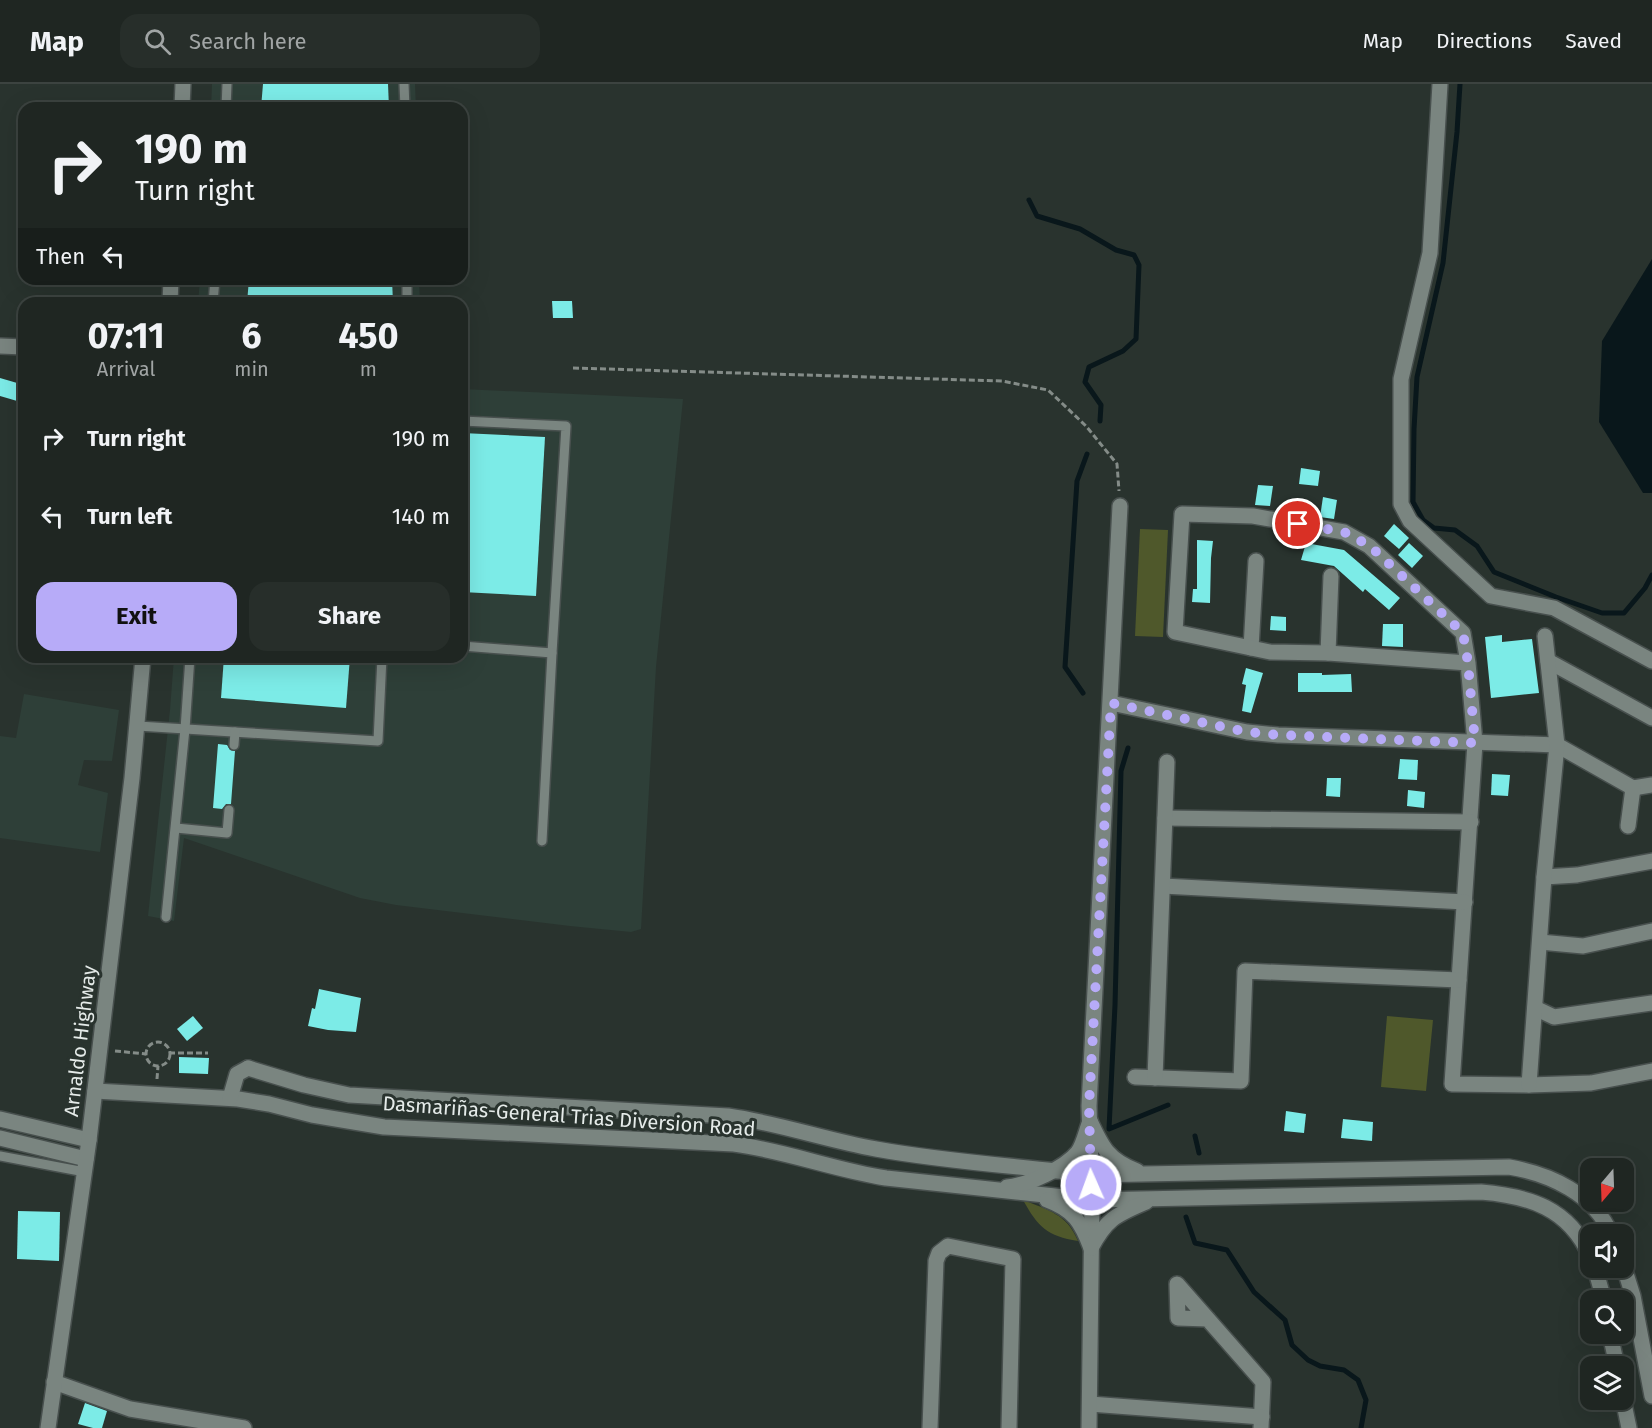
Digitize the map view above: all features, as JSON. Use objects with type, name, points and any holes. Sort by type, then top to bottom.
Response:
[{"type":"street","points":[[182,102],[183,84]]},
{"type":"street","points":[[1440,84],[1430,253],[1401,379],[1401,504],[1410,521],[1491,596],[1554,608],[1652,661]]},
{"type":"street","points":[[0,346],[18,347]]},
{"type":"street","points":[[1089,1428],[1092,1200],[1090,1121],[1120,506]]},
{"type":"street","points":[[1468,663],[1328,653],[1270,652],[1175,632],[1182,514],[1253,516],[1344,532],[1370,546],[1463,633],[1468,663],[1475,743],[1452,1083],[1529,1085],[1591,1083],[1652,1071]]},
{"type":"street","points":[[1251,648],[1256,561]]},
{"type":"street","points":[[1328,653],[1331,576]]},
{"type":"street","points":[[1529,1085],[1544,877],[1557,745],[1545,636]]},
{"type":"street","points":[[1548,661],[1652,718]]},
{"type":"street","name":"Arnaldo Highway","points":[[48,1428],[89,1140],[138,726],[143,663]]},
{"type":"street","points":[[1111,703],[1247,732],[1290,736],[1557,745],[1633,788],[1652,785]]},
{"type":"street","points":[[1155,1078],[1167,762]]},
{"type":"street","points":[[1628,826],[1633,788]]},
{"type":"street","points":[[1165,818],[1471,822]]},
{"type":"street","points":[[1544,877],[1577,875],[1652,861]]},
{"type":"street","points":[[1163,886],[1465,902]]},
{"type":"street","points":[[1540,942],[1583,946],[1652,931]]},
{"type":"street","points":[[1135,1077],[1241,1081],[1245,971],[1459,980]]},
{"type":"street","points":[[1535,1008],[1554,1017],[1652,1003]]},
{"type":"street","name":"Dasmariñas-General Trias Diversion Road","points":[[230,1098],[237,1074],[248,1068],[304,1085],[349,1095],[719,1115],[761,1121],[898,1153],[1091,1175],[1509,1167],[1537,1172],[1559,1182],[1596,1210],[1605,1224]]},
{"type":"street","name":"Dasmariñas-General Trias Diversion Road","points":[[94,1091],[230,1098],[269,1104],[339,1120],[384,1126],[734,1144],[769,1150],[861,1174],[1092,1200],[1501,1193],[1522,1197],[1542,1205],[1559,1216],[1573,1229],[1580,1240]]},
{"type":"street","points":[[0,1119],[89,1140]]},
{"type":"street","points":[[985,1188],[1013,1186],[1064,1166],[1079,1150],[1090,1121]]},
{"type":"street","points":[[1090,1121],[1101,1145],[1110,1156],[1122,1165],[1142,1174]]},
{"type":"street","points":[[0,1138],[85,1166]]},
{"type":"street","points":[[1027,1193],[1069,1210],[1081,1226],[1091,1248]]},
{"type":"street","points":[[1091,1248],[1106,1223],[1119,1214],[1154,1198]]},
{"type":"street","points":[[930,1428],[936,1261],[939,1253],[948,1246],[1013,1259],[1009,1428]]},
{"type":"street","points":[[1627,1278],[1633,1296],[1652,1396]]},
{"type":"street","points":[[1090,1404],[1261,1422],[1263,1382],[1208,1319]]},
{"type":"street","points":[[54,1382],[130,1409],[244,1428]]},
{"type":"street","points":[[1625,1410],[1629,1428]]},
{"type":"lane","points":[[226,102],[227,84]]},
{"type":"lane","points":[[404,84],[405,102]]},
{"type":"lane","points":[[468,421],[566,426],[542,841]]},
{"type":"lane","points":[[468,646],[552,653]]},
{"type":"lane","points":[[166,916],[190,663]]},
{"type":"lane","points":[[138,726],[378,741],[382,663]]},
{"type":"lane","points":[[234,745],[236,732]]},
{"type":"lane","points":[[176,828],[227,833],[229,810]]},
{"type":"lane","points":[[0,1156],[85,1166]]},
{"type":"path","points":[[573,368],[1002,381],[1048,390],[1086,426],[1117,464],[1120,506]]},
{"type":"path","points":[[159,1043],[166,1046],[170,1053],[168,1061],[158,1066],[151,1064],[146,1054],[151,1044],[159,1043]]},
{"type":"path","points":[[100,1050],[146,1054]]},
{"type":"path","points":[[170,1053],[208,1053]]},
{"type":"shaded area","points":[[212,84],[415,84],[416,102],[211,102]]},
{"type":"shaded area","points":[[1652,259],[1652,493],[1643,493],[1599,422],[1602,341]]},
{"type":"shaded area","points":[[200,285],[419,285],[420,297],[198,297]]},
{"type":"shaded area","points":[[468,389],[683,399],[656,667],[641,929],[631,932],[570,926],[396,905],[360,898],[184,838],[174,921],[148,916],[174,663],[468,663]]},
{"type":"shaded area","points":[[24,694],[119,710],[112,761],[84,760],[78,785],[108,793],[100,852],[0,838],[0,736],[16,738]]},
{"type":"green space","points":[[1140,529],[1168,530],[1163,637],[1135,636]]},
{"type":"green space","points":[[1387,1016],[1433,1020],[1426,1091],[1381,1087]]},
{"type":"green space","points":[[1023,1200],[1056,1214],[1074,1232],[1078,1241],[1058,1236],[1044,1229]]},
{"type":"building","points":[[263,84],[388,84],[389,102],[262,102]]},
{"type":"building","points":[[248,285],[392,285],[393,297],[248,297]]},
{"type":"building","points":[[552,301],[572,301],[573,318],[553,318]]},
{"type":"building","points":[[0,378],[18,383],[18,401],[0,396]]},
{"type":"building","points":[[468,433],[545,437],[536,596],[468,592]]},
{"type":"building","points":[[1301,468],[1320,471],[1318,486],[1299,484]]},
{"type":"building","points":[[1258,485],[1273,486],[1270,506],[1255,505]]},
{"type":"building","points":[[1323,497],[1337,500],[1334,519],[1320,517]]},
{"type":"building","points":[[1394,524],[1409,538],[1399,549],[1384,536]]},
{"type":"building","points":[[1197,540],[1213,541],[1210,603],[1192,602],[1193,589],[1197,589]]},
{"type":"building","points":[[1306,543],[1344,550],[1400,598],[1389,610],[1365,589],[1363,592],[1334,566],[1301,560]]},
{"type":"building","points":[[1409,543],[1423,556],[1412,568],[1398,555]]},
{"type":"building","points":[[1271,616],[1286,617],[1286,631],[1270,630]]},
{"type":"building","points":[[1383,624],[1403,624],[1403,647],[1382,646]]},
{"type":"building","points":[[1502,635],[1502,642],[1532,639],[1539,693],[1491,698],[1485,637]]},
{"type":"building","points":[[224,663],[350,663],[346,708],[221,698]]},
{"type":"building","points":[[1246,668],[1263,673],[1251,713],[1242,711],[1246,685],[1242,684]]},
{"type":"building","points":[[1298,673],[1351,674],[1352,692],[1298,692]]},
{"type":"building","points":[[218,744],[227,745],[230,750],[235,751],[231,804],[226,804],[222,809],[213,808]]},
{"type":"building","points":[[1400,759],[1418,760],[1417,780],[1398,779]]},
{"type":"building","points":[[1492,774],[1510,775],[1508,796],[1491,795]]},
{"type":"building","points":[[1327,778],[1341,778],[1340,797],[1326,796]]},
{"type":"building","points":[[1408,790],[1425,792],[1424,808],[1407,806]]},
{"type":"building","points":[[319,989],[361,998],[356,1032],[308,1026],[312,1008],[315,1009]]},
{"type":"building","points":[[193,1016],[203,1028],[187,1041],[177,1029]]},
{"type":"building","points":[[179,1057],[209,1058],[208,1074],[179,1073]]},
{"type":"building","points":[[1286,1111],[1306,1114],[1304,1133],[1284,1131]]},
{"type":"building","points":[[1343,1119],[1373,1122],[1372,1141],[1341,1138]]},
{"type":"building","points":[[18,1211],[60,1212],[59,1261],[17,1259]]},
{"type":"building","points":[[85,1403],[107,1411],[102,1428],[78,1424]]},
{"type":"waterway","points":[[1460,84],[1443,263],[1417,377],[1413,502],[1423,520],[1434,528],[1455,530],[1477,546],[1494,572],[1602,613],[1624,613],[1645,588],[1652,575]]},
{"type":"waterway","points":[[1029,200],[1037,216],[1080,229],[1116,250],[1134,255],[1139,265],[1136,339],[1123,351],[1089,367],[1085,382],[1101,405],[1100,421]]},
{"type":"waterway","points":[[1083,693],[1065,667],[1077,481],[1087,454]]},
{"type":"waterway","points":[[1128,748],[1121,771],[1115,1005],[1109,1129],[1168,1105]]},
{"type":"waterway","points":[[1195,1136],[1199,1153]]},
{"type":"waterway","points":[[1186,1217],[1195,1243],[1227,1250],[1254,1292],[1285,1320],[1292,1345],[1308,1360],[1320,1366],[1344,1370],[1358,1380],[1366,1400],[1361,1428]]},
{"type":"route","points":[[1091,1185],[1089,1106],[1111,703],[1247,732],[1475,743],[1463,633],[1370,546],[1344,532],[1298,524]]}]
